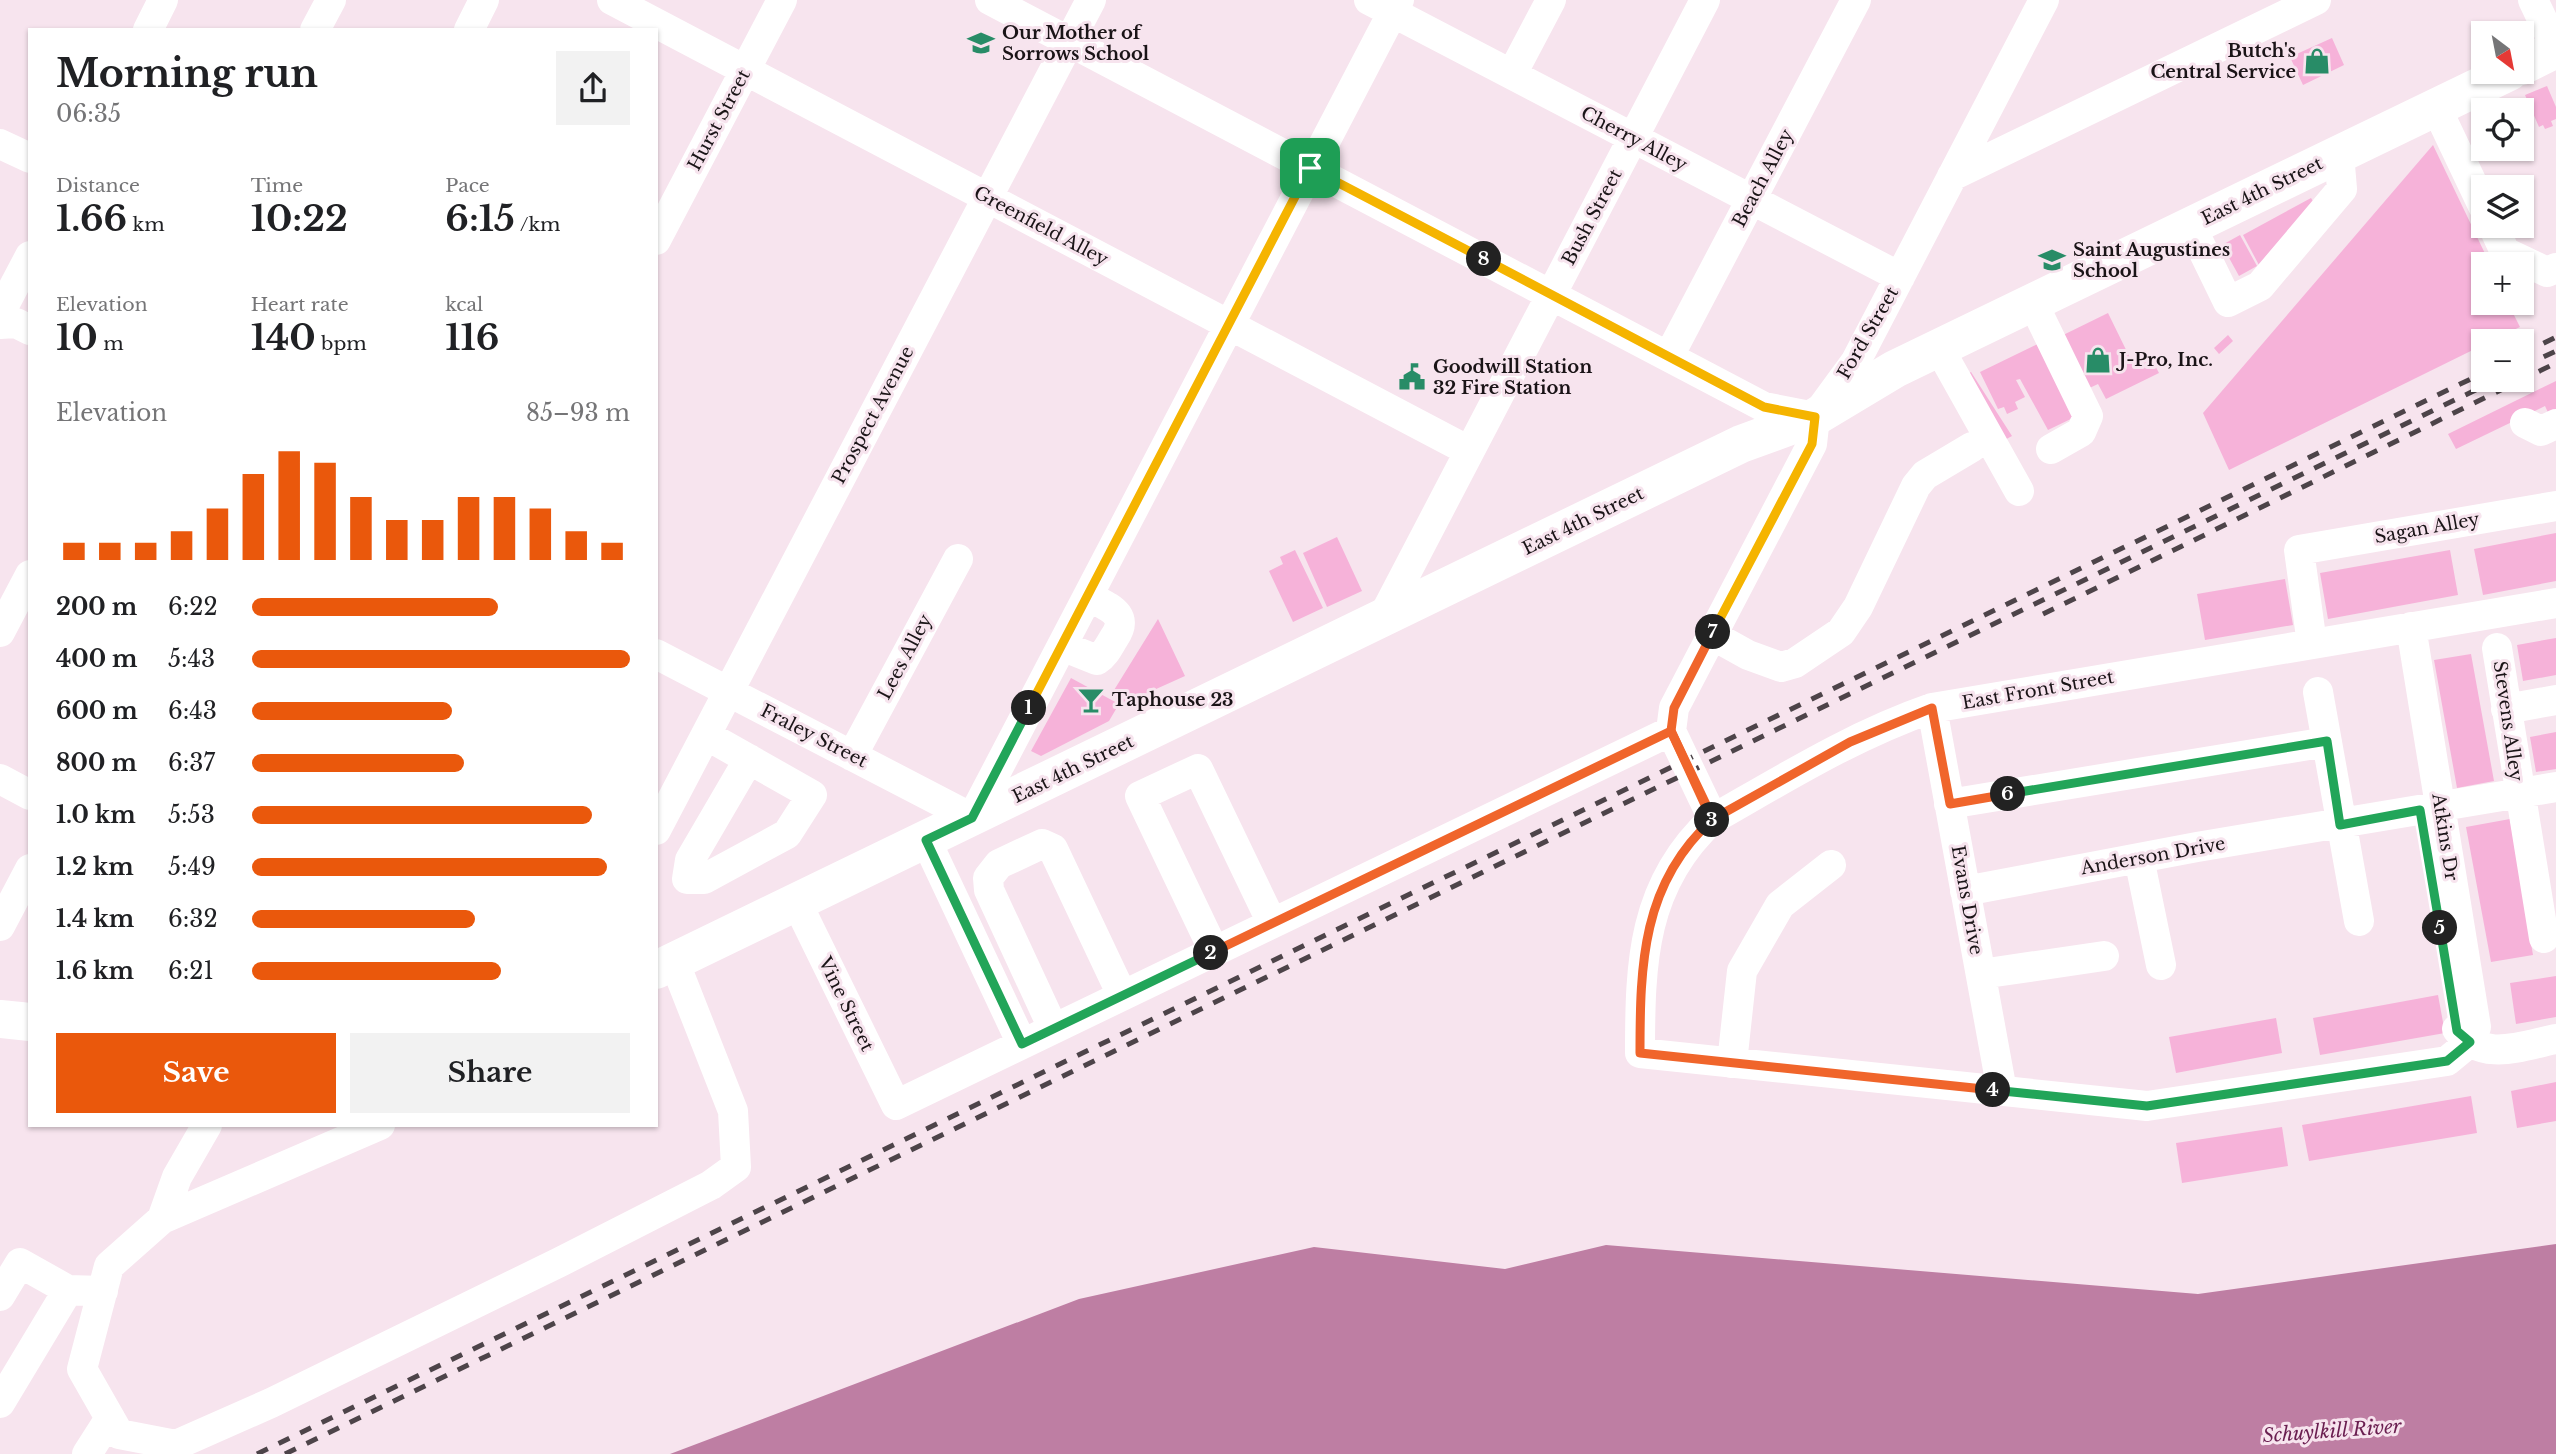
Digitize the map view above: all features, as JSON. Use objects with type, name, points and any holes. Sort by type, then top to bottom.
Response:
[{"type":"main road","points":[[2534,60],[2556,48]]},
{"type":"main road","name":"East 4th Street","points":[[665,966],[1741,444],[1815,417],[1895,369],[2484,84]]},
{"type":"main road","points":[[0,1019],[28,1022]]},
{"type":"street","points":[[149,28],[163,0]]},
{"type":"street","points":[[316,28],[331,0]]},
{"type":"street","points":[[470,28],[484,0]]},
{"type":"street","name":"Greenfield Alley","points":[[612,0],[1469,451]]},
{"type":"street","name":"Hurst Street","points":[[658,236],[782,0]]},
{"type":"street","points":[[990,0],[1764,407],[1815,417]]},
{"type":"street","name":"Prospect Avenue","points":[[658,826],[1091,0]]},
{"type":"street","points":[[1512,75],[1551,0]]},
{"type":"street","name":"Bush Street","points":[[1382,619],[1706,0]]},
{"type":"street","name":"Beach Alley","points":[[1669,356],[1856,0]]},
{"type":"street","name":"Ford Street","points":[[1671,731],[1674,708],[1812,444],[1815,417],[1856,361],[2045,0]]},
{"type":"street","points":[[1952,176],[2316,0]]},
{"type":"street","points":[[2533,0],[2556,48]]},
{"type":"street","points":[[972,818],[1310,168],[1387,4]]},
{"type":"street","name":"Cherry Alley","points":[[1387,4],[1512,75],[1900,277]]},
{"type":"street","points":[[2436,107],[2471,181]]},
{"type":"street","points":[[0,123],[28,137]]},
{"type":"street","points":[[0,144],[28,157]]},
{"type":"street","points":[[2191,226],[2228,302],[2260,286],[2342,189],[2339,154]]},
{"type":"street","points":[[2499,238],[2505,252],[2547,272],[2556,268]]},
{"type":"street","points":[[0,313],[28,260]]},
{"type":"street","points":[[2033,303],[2088,416],[2081,432],[2051,449]]},
{"type":"street","points":[[0,324],[16,323],[28,329]]},
{"type":"street","points":[[1939,348],[2019,491]]},
{"type":"street","points":[[2525,423],[2541,431],[2556,424]]},
{"type":"street","points":[[1712,635],[1748,655],[1781,667],[1795,663],[1841,632],[1858,607],[1924,475],[1972,447]]},
{"type":"street","name":"Sagan Alley","points":[[2312,644],[2299,550],[2556,506]]},
{"type":"street","name":"Lees Alley","points":[[852,756],[958,559]]},
{"type":"street","points":[[0,632],[28,579]]},
{"type":"street","points":[[1062,646],[1097,660],[1121,629],[1122,622],[1115,612],[1087,596]]},
{"type":"street","name":"East Front Street","points":[[1732,1063],[1640,1053],[1640,985],[1654,904],[1680,856],[1694,836],[1713,819],[1850,742],[1932,708],[2556,603]]},
{"type":"street","name":"Atkins Dr","points":[[2401,629],[2430,809],[2476,1027],[2470,1042]]},
{"type":"street","name":"Stevens Alley","points":[[2497,648],[2518,794],[2544,939]]},
{"type":"street","name":"Fraley Street","points":[[658,654],[972,818]]},
{"type":"street","points":[[2318,692],[2359,921]]},
{"type":"street","points":[[2506,709],[2556,701]]},
{"type":"street","name":"Evans Drive","points":[[1932,708],[2002,1091]]},
{"type":"street","points":[[926,840],[1022,1044],[1671,731],[1713,819]]},
{"type":"street","points":[[706,735],[750,759]]},
{"type":"street","points":[[1950,804],[2327,741]]},
{"type":"street","points":[[1214,951],[1140,796],[1198,769],[1272,923]]},
{"type":"street","points":[[0,779],[28,794]]},
{"type":"street","points":[[2430,809],[2556,787]]},
{"type":"street","name":"Anderson Drive","points":[[1965,891],[2139,858],[2430,809]]},
{"type":"street","points":[[1053,1028],[989,890],[988,878],[999,864],[1042,844],[1053,849],[1122,995]]},
{"type":"street","points":[[2139,858],[2161,965]]},
{"type":"street","points":[[1831,866],[1780,905],[1742,971],[1732,1063],[2147,1106],[2447,1061],[2470,1042],[2478,1049],[2492,1050],[2556,1039]]},
{"type":"street","points":[[0,926],[28,873]]},
{"type":"street","name":"Vine Street","points":[[797,903],[896,1105],[1022,1044]]},
{"type":"street","points":[[1981,974],[2104,956]]},
{"type":"street","points":[[375,1127],[162,1219],[109,1266],[82,1368],[119,1434],[176,1446],[271,1403],[560,1262],[711,1185],[736,1167],[733,1111],[665,966]]},
{"type":"street","points":[[162,1219],[177,1177],[206,1127]]},
{"type":"street","points":[[0,1296],[20,1263],[68,1290],[103,1291]]},
{"type":"street","points":[[0,1403],[68,1290]]},
{"type":"street","points":[[87,1454],[110,1418]]},
{"type":"water","name":"Schuylkill River","points":[[2556,1244],[2556,1454],[670,1454],[1079,1299],[1314,1247],[1505,1269],[1606,1245],[2198,1294]]},
{"type":"building","name":"Butch's Central Service","points":[[2332,38],[2344,65],[2303,85],[2290,57]]},
{"type":"building","points":[[2547,86],[2556,107],[2556,119],[2551,121],[2553,126],[2545,129],[2543,125],[2539,127],[2534,116],[2534,98],[2526,98],[2525,95]]},
{"type":"building","points":[[2433,145],[2471,224],[2471,238],[2478,238],[2484,252],[2471,252],[2471,315],[2514,315],[2520,327],[2471,329],[2471,351],[2229,470],[2203,413]]},
{"type":"building","points":[[2311,198],[2316,206],[2260,267],[2243,235]]},
{"type":"building","points":[[2240,235],[2257,266],[2239,276],[2222,245]]},
{"type":"building","name":"J-Pro, Inc.","points":[[2108,313],[2133,364],[2150,356],[2159,373],[2106,399],[2098,384],[2081,392],[2055,339]]},
{"type":"building","points":[[2228,335],[2233,341],[2219,354],[2214,348]]},
{"type":"building","points":[[2044,341],[2079,415],[2048,430],[2020,379],[2016,380],[2025,397],[2015,402],[2018,409],[2007,414],[2004,407],[1998,409],[1980,372]]},
{"type":"building","points":[[1971,372],[2012,436],[2001,442],[1961,378]]},
{"type":"building","points":[[2556,381],[2556,419],[2552,421],[2545,406],[2456,449],[2448,434]]},
{"type":"building","points":[[2556,533],[2556,581],[2483,595],[2474,549]]},
{"type":"building","points":[[1337,537],[1362,591],[1327,607],[1303,553]]},
{"type":"building","points":[[1295,550],[1323,608],[1293,622],[1269,571],[1283,564],[1280,557]]},
{"type":"building","points":[[2450,550],[2458,595],[2328,619],[2320,573]]},
{"type":"building","points":[[2285,579],[2293,625],[2205,640],[2197,594]]},
{"type":"building","points":[[1158,619],[1185,676],[1125,703],[1111,695]]},
{"type":"building","points":[[2556,638],[2556,675],[2523,681],[2517,645]]},
{"type":"building","points":[[2471,654],[2494,781],[2457,788],[2434,660]]},
{"type":"building","points":[[1071,678],[1119,704],[1109,721],[1041,756],[1031,751]]},
{"type":"building","points":[[2556,732],[2556,769],[2536,772],[2530,737]]},
{"type":"building","points":[[2510,819],[2533,955],[2491,962],[2466,827]]},
{"type":"building","points":[[2556,976],[2556,1017],[2516,1024],[2510,983]]},
{"type":"building","points":[[2438,995],[2445,1033],[2320,1055],[2313,1018]]},
{"type":"building","points":[[2276,1018],[2282,1053],[2176,1073],[2169,1037]]},
{"type":"building","points":[[2556,1082],[2556,1121],[2517,1128],[2511,1091]]},
{"type":"building","points":[[2471,1096],[2477,1133],[2309,1161],[2302,1125]]},
{"type":"building","points":[[2282,1127],[2288,1166],[2182,1183],[2176,1143]]},
{"type":"railway","points":[[2534,348],[2556,337]]},
{"type":"railway","points":[[2534,361],[2556,351]]},
{"type":"railway","points":[[2043,614],[2556,363]]},
{"type":"railway","points":[[257,1454],[2471,379]]},
{"type":"railway","points":[[285,1454],[2471,392]]},
{"type":"place","name":"Our Mother of Sorrows School","points":[[981,43]]},
{"type":"place","name":"Butch's Central Service","points":[[2317,61]]},
{"type":"place","name":"Saint Augustines School","points":[[2052,260]]},
{"type":"place","name":"J-Pro, Inc.","points":[[2098,360]]},
{"type":"place","name":"Goodwill Station 32 Fire Station","points":[[1412,377]]},
{"type":"place","name":"Taphouse 23","points":[[1091,700]]},
{"type":"route","points":[[1310,168],[972,818],[926,840],[1022,1044],[1671,731],[1685,761],[1713,819],[1694,836],[1680,856],[1654,904],[1640,985],[1640,1053],[2147,1106],[2447,1061],[2470,1042],[2457,1031],[2420,810],[2340,825],[2327,741],[1950,804],[1932,708],[1890,723],[1850,742],[1713,819],[1671,731],[1671,719],[1674,708],[1812,444],[1816,433],[1815,417],[1764,407],[1310,168]]}]
